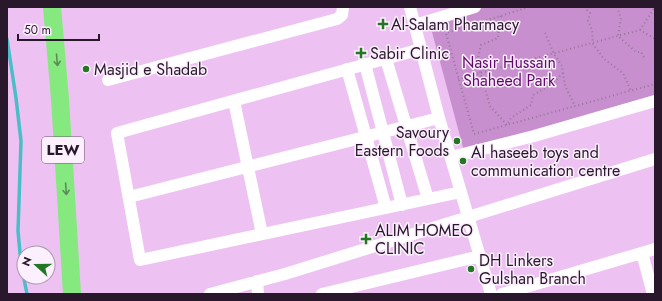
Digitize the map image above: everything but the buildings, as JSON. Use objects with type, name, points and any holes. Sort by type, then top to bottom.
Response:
[{"type":"highway","name":"LEW","points":[[52,7],[61,106],[72,294]]},
{"type":"street","points":[[108,80],[337,19],[342,15],[344,7]]},
{"type":"street","points":[[410,7],[439,118],[491,294]]},
{"type":"street","points":[[415,25],[475,7]]},
{"type":"street","points":[[421,49],[117,133],[140,260],[461,192]]},
{"type":"street","points":[[386,59],[428,199]]},
{"type":"street","points":[[366,64],[402,204]]},
{"type":"street","points":[[347,69],[386,208]]},
{"type":"street","points":[[234,101],[262,234]]},
{"type":"street","points":[[451,157],[534,136],[655,101]]},
{"type":"street","points":[[129,197],[439,118]]},
{"type":"street","points":[[210,294],[285,274],[655,159]]},
{"type":"street","points":[[502,294],[655,249]]},
{"type":"street","points":[[642,253],[653,294]]},
{"type":"street","points":[[322,294],[480,256]]},
{"type":"street","points":[[257,281],[258,294]]},
{"type":"path","points":[[529,7],[446,33],[474,134],[655,84]]},
{"type":"path","points":[[584,7],[590,14],[588,22],[592,30],[593,44],[604,58],[623,73],[631,91]]},
{"type":"path","points":[[617,7],[621,18],[618,36]]},
{"type":"path","points":[[458,79],[640,30],[655,7]]},
{"type":"path","points":[[501,16],[498,38],[481,45],[477,62],[490,106],[507,125]]},
{"type":"path","points":[[640,30],[655,39]]},
{"type":"path","points":[[545,33],[554,54],[562,66],[565,86],[575,106]]},
{"type":"path","points":[[618,36],[636,52],[641,52],[645,59]]},
{"type":"path","points":[[507,125],[511,118],[531,105],[534,95],[551,85],[563,72]]},
{"type":"green space","name":"Nasir Hussain Shaheed Park","points":[[475,7],[655,7],[655,95],[464,151],[429,21]]},
{"type":"waterway","points":[[7,39],[21,141],[18,231],[21,264],[27,294]]},
{"type":"place","name":"Al-Salam Pharmacy","points":[[383,24]]},
{"type":"place","name":"Sabir Clinic","points":[[361,53]]},
{"type":"place","name":"Masjid e Shadab","points":[[86,69]]},
{"type":"place","name":"Savoury Eastern Foods","points":[[457,141]]},
{"type":"place","name":"Al haseeb toys and communication centre","points":[[463,161]]},
{"type":"place","name":"ALIM HOMEO CLINIC","points":[[366,239]]},
{"type":"place","name":"DH Linkers Gulshan Branch","points":[[471,269]]}]
